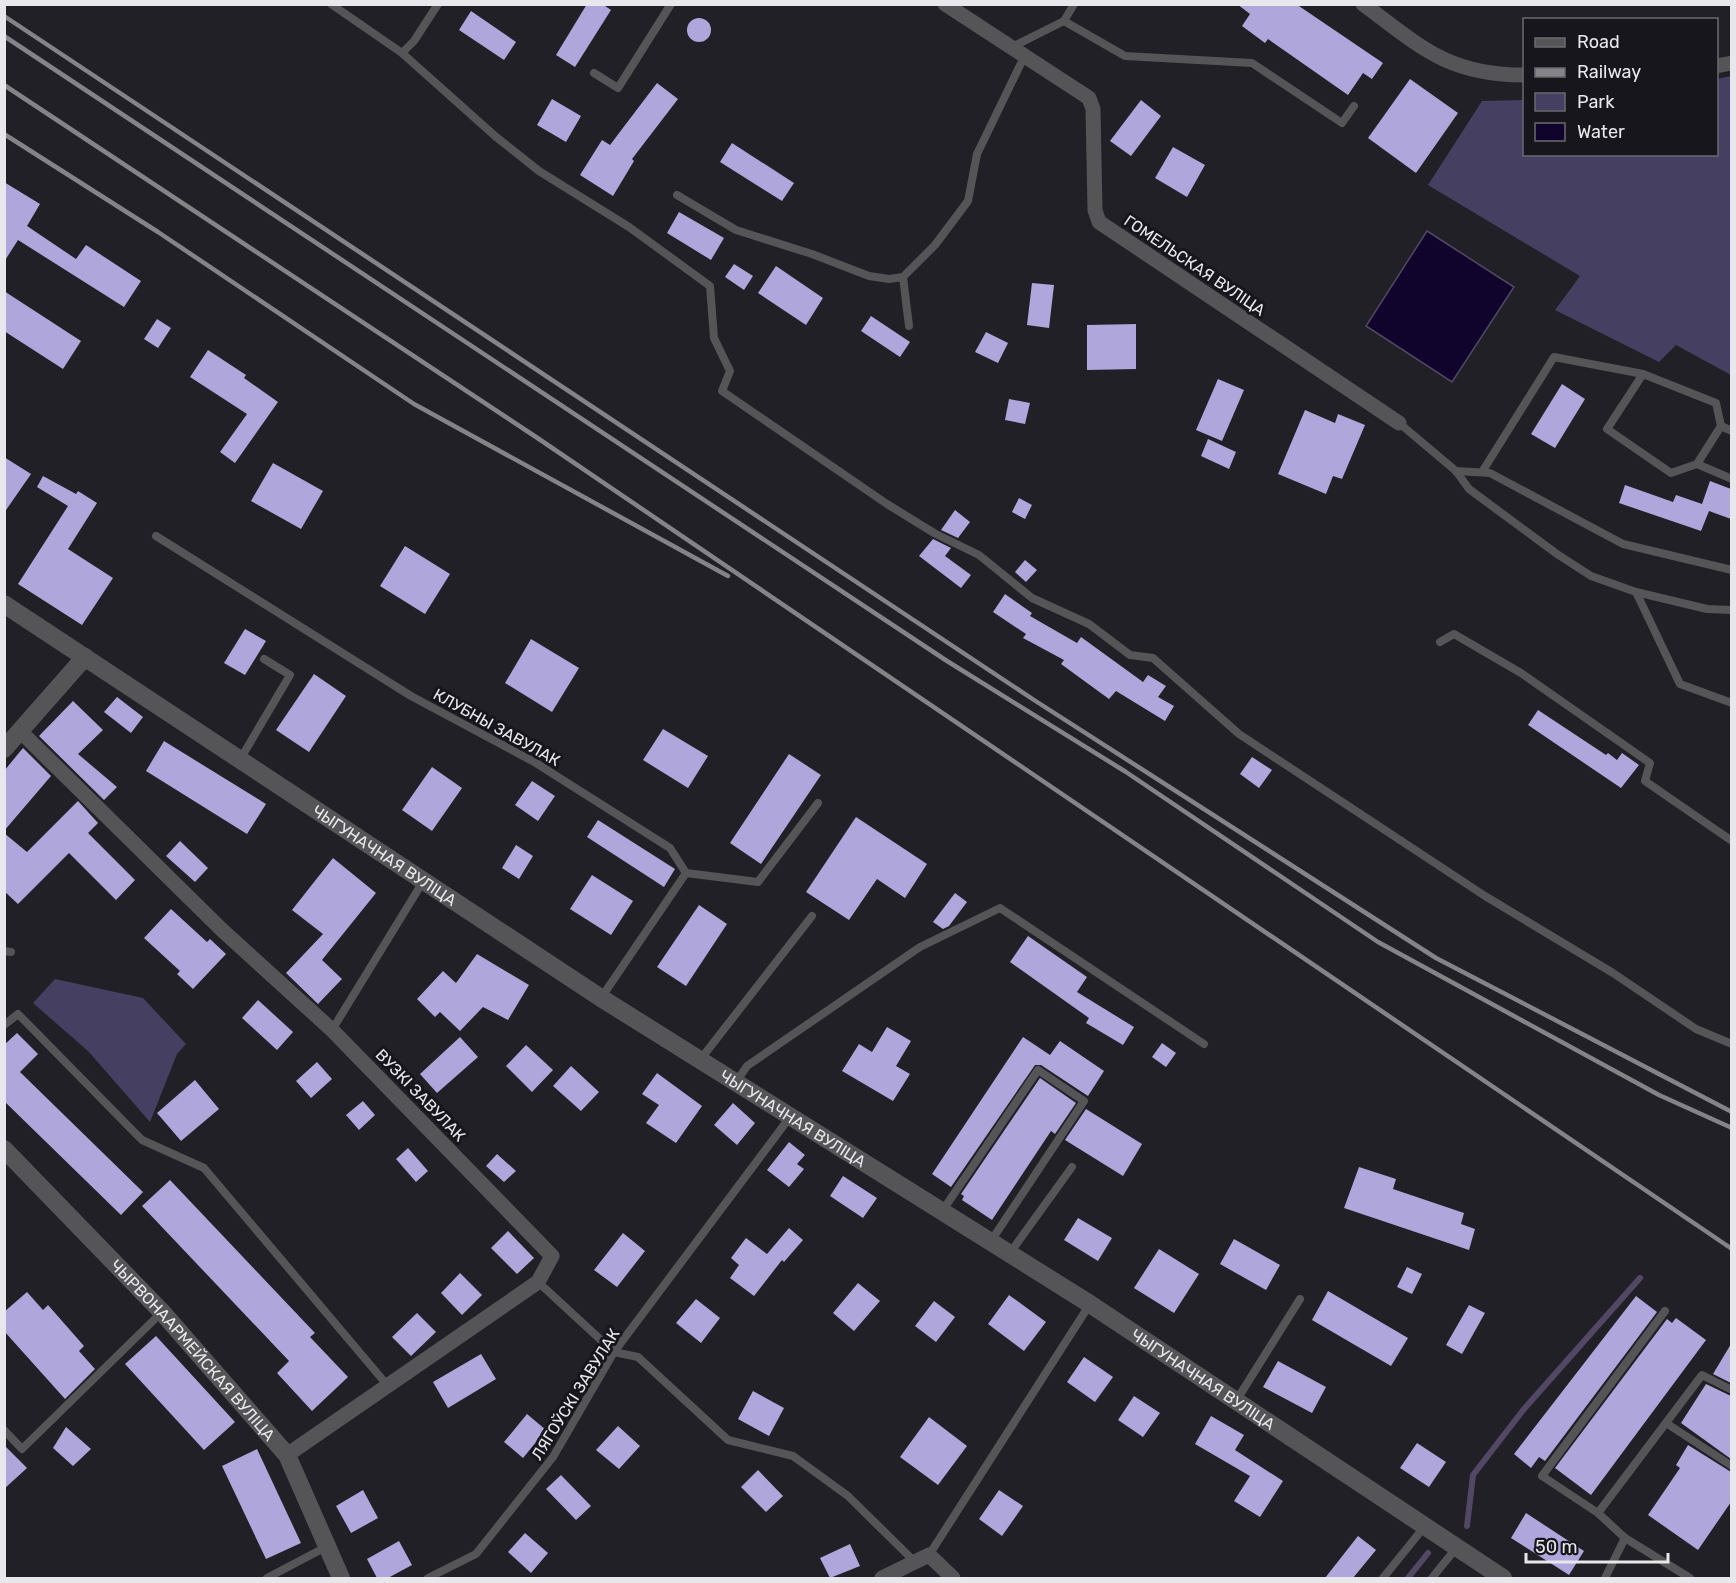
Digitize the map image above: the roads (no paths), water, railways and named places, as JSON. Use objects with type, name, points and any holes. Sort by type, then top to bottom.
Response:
[{"type":"street","name":"ГОМЕЛЬСКАЯ ВУЛІЦА","points":[[945,4],[1089,98],[1093,109],[1095,210],[1100,222],[1399,423]]},
{"type":"street","points":[[1363,4],[1433,56],[1472,72],[1523,75]]},
{"type":"street","name":"ЧЫГУНАЧНАЯ ВУЛІЦА","points":[[4,604],[241,758],[601,998],[1010,1253],[1503,1578]]},
{"type":"street","points":[[4,749],[85,657]]},
{"type":"street","name":"ВУЗКІ ЗАВУЛАК","points":[[19,730],[222,930],[332,1030],[552,1256],[538,1282],[287,1455]]},
{"type":"street","name":"ЧЫРВОНААРМЕЙСКАЯ ВУЛІЦА","points":[[4,1149],[162,1312],[287,1455],[341,1578]]},
{"type":"street","points":[[882,1578],[929,1555],[953,1578]]},
{"type":"lane","points":[[331,4],[402,53],[495,136],[539,171],[629,226],[710,286],[714,338],[730,371],[722,391],[887,504],[934,533],[980,555],[1032,598],[1089,624],[1130,655],[1153,658],[1239,734],[1485,896],[1613,973],[1696,1029],[1731,1044]]},
{"type":"lane","points":[[402,53],[414,41],[438,4]]},
{"type":"lane","points":[[594,74],[618,88],[671,4]]},
{"type":"lane","points":[[677,195],[736,230],[812,254],[869,276],[889,279],[903,277],[935,245],[968,201],[977,154],[1019,51],[1064,21],[1074,4]]},
{"type":"lane","points":[[1064,21],[1125,56],[1252,63],[1342,123],[1354,106]]},
{"type":"lane","points":[[903,277],[909,326]]},
{"type":"lane","points":[[1482,472],[1554,357],[1643,374],[1716,404],[1721,426],[1697,464],[1671,473],[1607,429],[1643,374]]},
{"type":"lane","points":[[1399,423],[1456,471],[1469,489],[1557,554],[1591,576],[1636,592],[1707,609],[1731,610]]},
{"type":"lane","points":[[1721,426],[1731,431]]},
{"type":"lane","points":[[1697,464],[1731,479]]},
{"type":"lane","points":[[1456,471],[1490,473],[1623,544],[1731,570]]},
{"type":"lane","name":"КЛУБНЫ ЗАВУЛАК","points":[[156,536],[411,696],[536,762],[670,848],[687,873]]},
{"type":"lane","points":[[1636,592],[1680,684],[1731,703]]},
{"type":"lane","points":[[1440,642],[1454,634],[1521,673],[1650,763],[1645,781],[1731,841]]},
{"type":"lane","points":[[241,758],[290,675],[264,659]]},
{"type":"lane","points":[[601,998],[687,873],[758,882],[818,803]]},
{"type":"lane","points":[[332,1030],[424,880]]},
{"type":"lane","points":[[736,1082],[747,1065],[920,947],[1000,908],[1204,1044]]},
{"type":"lane","points":[[700,1060],[812,916]]},
{"type":"lane","points":[[4,1025],[18,1014],[142,1140],[204,1168],[388,1386]]},
{"type":"lane","points":[[943,1210],[1038,1070],[1084,1101],[991,1241]]},
{"type":"lane","name":"ЛЯГОЎСКІ ЗАВУЛАК","points":[[428,1578],[476,1554],[553,1457],[614,1352],[791,1116]]},
{"type":"lane","points":[[1010,1253],[1072,1167]]},
{"type":"lane","points":[[538,1282],[614,1352],[638,1357],[728,1440],[794,1456],[848,1496],[915,1562]]},
{"type":"lane","points":[[1236,1401],[1300,1299]]},
{"type":"lane","points":[[929,1555],[1089,1304]]},
{"type":"lane","points":[[1665,1311],[1542,1476],[1598,1513],[1625,1538],[1690,1578]]},
{"type":"lane","points":[[4,1430],[22,1449],[162,1312]]},
{"type":"lane","points":[[1598,1513],[1702,1375],[1731,1390]]},
{"type":"lane","points":[[1666,1423],[1731,1466]]},
{"type":"lane","points":[[1383,1578],[1425,1526]]},
{"type":"lane","points":[[1605,1578],[1625,1538]]},
{"type":"lane","points":[[267,1578],[327,1546]]},
{"type":"lane","points":[[1432,1578],[1457,1547]]},
{"type":"water","points":[[1427,231],[1514,287],[1452,382],[1366,326]]},
{"type":"waterway","points":[[1467,1526],[1473,1475],[1524,1409],[1640,1278]]},
{"type":"waterway","points":[[1408,1578],[1428,1553]]},
{"type":"railway","points":[[4,16],[1034,700],[1436,958],[1732,1112]]},
{"type":"railway","points":[[4,36],[947,661],[1126,772],[1378,942],[1659,1095],[1732,1128]]},
{"type":"railway","points":[[4,85],[536,437],[1732,1249]]},
{"type":"railway","points":[[4,134],[158,232],[414,404],[728,576]]}]
